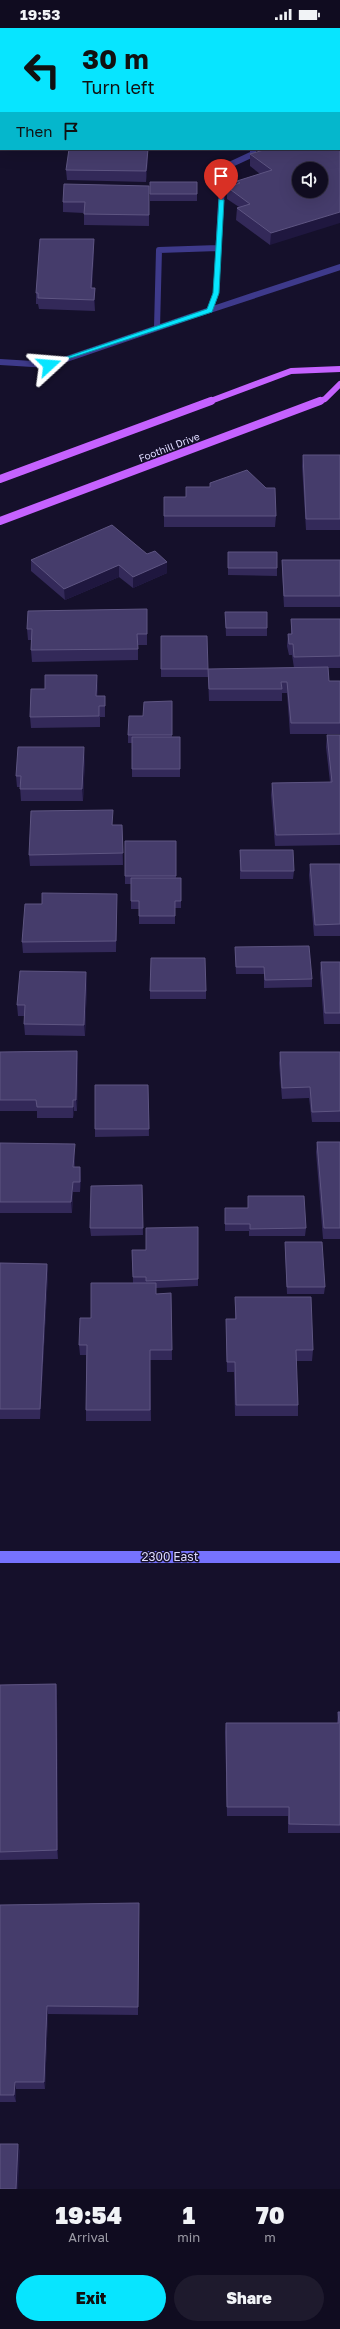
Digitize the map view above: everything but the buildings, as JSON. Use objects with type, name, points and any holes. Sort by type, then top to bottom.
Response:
[{"type":"main road","points":[[0,478],[291,371],[340,368]]},
{"type":"main road","name":"Foothill Drive","points":[[0,521],[325,399],[340,384]]},
{"type":"street","name":"2300 East","points":[[0,1557],[340,1557]]},
{"type":"lane","points":[[210,310],[216,293],[223,168],[255,152]]},
{"type":"lane","points":[[157,328],[159,250],[218,248]]},
{"type":"lane","points":[[0,362],[49,365],[340,267]]},
{"type":"route","points":[[49,365],[210,310],[216,293],[221,200]]}]
